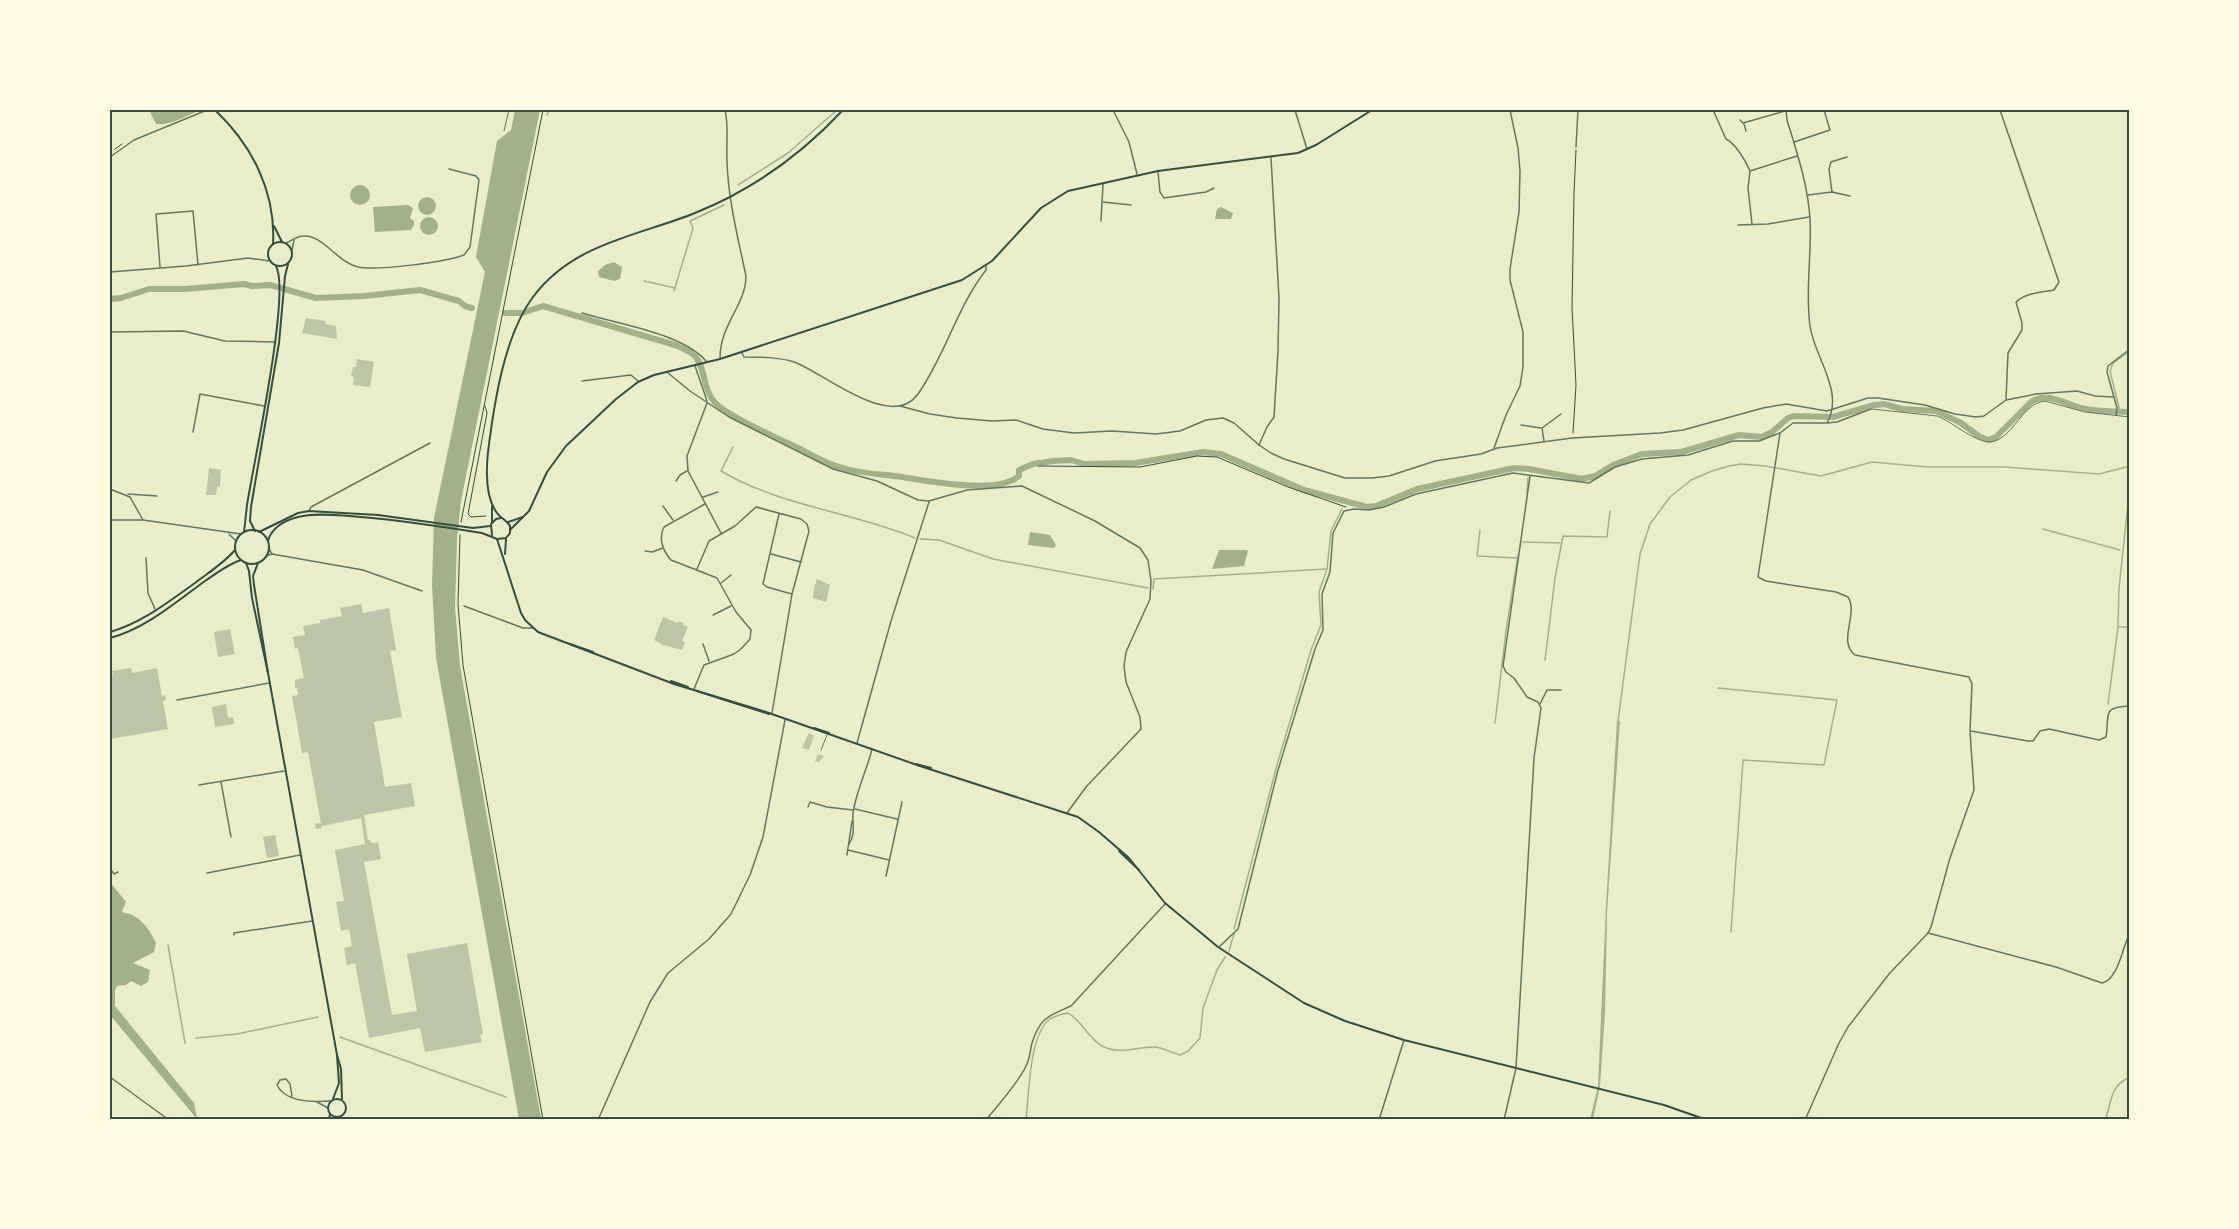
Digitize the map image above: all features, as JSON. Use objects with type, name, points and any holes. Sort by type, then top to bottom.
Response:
[{"type":"main road","points":[[215,110],[241,139],[260,169],[269,196],[272,220],[273,244],[268,252],[269,261],[276,266],[282,285],[279,344],[250,520],[257,531],[268,541]]},
{"type":"main road","points":[[492,535],[487,467],[489,442],[506,357],[510,339],[526,306],[548,279],[567,263],[588,250],[694,213],[738,193],[810,142],[843,110]]},
{"type":"main road","points":[[505,557],[506,538],[510,530],[525,516],[555,460],[616,399],[638,382],[654,375],[741,353],[951,284],[986,265],[998,255],[1026,221],[1048,202],[1068,191],[1158,171],[1271,157],[1308,150],[1372,110]]},
{"type":"main road","points":[[272,220],[277,235],[292,250],[292,257],[282,285]]},
{"type":"main road","points":[[273,244],[284,243]]},
{"type":"main road","points":[[276,266],[288,264]]},
{"type":"main road","points":[[242,560],[224,567],[153,618],[112,637],[111,632],[156,610],[223,562],[235,550],[236,541],[243,533],[282,294]]},
{"type":"main road","points":[[491,504],[501,518],[508,522],[510,530]]},
{"type":"main road","points":[[243,533],[257,531],[298,513],[309,511],[378,515],[492,535],[497,539],[505,557],[517,604],[525,620],[533,628],[667,681],[873,748],[1085,821],[1129,858],[1165,903],[1218,947],[1304,1003],[1345,1021],[1404,1040],[1664,1105],[1707,1119]]},
{"type":"main road","points":[[268,673],[253,576],[258,563],[266,556],[270,534],[275,528],[298,517],[309,515],[377,518],[435,524]]},
{"type":"main road","points":[[508,522],[525,516]]},
{"type":"main road","points":[[462,529],[482,528],[501,518]]},
{"type":"main road","points":[[497,539],[506,538]]},
{"type":"main road","points":[[235,550],[246,563],[249,571],[252,598],[270,682],[337,1055],[339,1081],[328,1108],[329,1119]]},
{"type":"main road","points":[[246,563],[258,563]]},
{"type":"main road","points":[[812,728],[831,735]]},
{"type":"main road","points":[[330,1114],[337,1118],[345,1110],[341,1097],[340,1062],[337,1055]]},
{"type":"main road","points":[[332,1100],[339,1099],[344,1102]]},
{"type":"street","points":[[110,158],[126,144],[154,130],[207,110]]},
{"type":"street","points":[[720,359],[724,335],[746,288],[729,187],[727,159],[729,123],[725,110]]},
{"type":"street","points":[[1113,110],[1129,142],[1137,175]]},
{"type":"street","points":[[1294,110],[1308,150]]},
{"type":"street","points":[[1494,449],[1506,415],[1520,386],[1523,367],[1522,332],[1510,280],[1519,212],[1521,171],[1510,110]]},
{"type":"street","points":[[1576,147],[1578,110]]},
{"type":"street","points":[[1713,110],[1727,140],[1732,142],[1736,151],[1744,157],[1750,171],[1748,193],[1752,224]]},
{"type":"street","points":[[1743,123],[1786,110],[1808,195],[1810,326],[1832,391],[1832,409],[1827,422]]},
{"type":"street","points":[[1793,142],[1830,130],[1824,110]]},
{"type":"street","points":[[2000,110],[2059,282],[2054,290],[2027,296],[2016,302],[2022,330],[2008,353],[2006,400]]},
{"type":"street","points":[[1740,120],[1746,131]]},
{"type":"street","points":[[1750,171],[1797,156]]},
{"type":"street","points":[[1259,445],[1274,417],[1278,351],[1279,298],[1271,157]]},
{"type":"street","points":[[1832,192],[1829,169],[1831,162],[1847,157]]},
{"type":"street","points":[[284,243],[301,236],[313,237],[347,263],[366,268],[428,262],[464,255],[470,247],[479,180],[476,176],[449,169]]},
{"type":"street","points":[[1158,171],[1160,192],[1164,198],[1206,192],[1214,188]]},
{"type":"street","points":[[1101,221],[1103,183]]},
{"type":"street","points":[[1808,195],[1832,192],[1850,196]]},
{"type":"street","points":[[1102,202],[1131,205]]},
{"type":"street","points":[[160,268],[156,214],[193,211],[198,265]]},
{"type":"street","points":[[1738,225],[1768,224],[1810,217]]},
{"type":"street","points":[[292,250],[295,240]]},
{"type":"street","points":[[110,272],[198,265],[248,258],[269,261]]},
{"type":"street","points":[[900,406],[909,404],[917,396],[974,286],[986,270],[986,265]]},
{"type":"street","points":[[582,313],[672,339],[694,350],[705,363]]},
{"type":"street","points":[[110,332],[183,331],[225,341],[275,342]]},
{"type":"street","points":[[2116,414],[2117,408],[2108,366],[2130,349]]},
{"type":"street","points":[[741,353],[744,357],[770,357],[794,362],[853,395],[873,402],[948,417],[992,421],[1016,420],[1043,429],[1074,433],[1112,431],[1156,434],[1180,430],[1206,420],[1223,418],[1234,423],[1259,445],[1284,459],[1345,478],[1389,476],[1435,461],[1481,454],[1494,449],[1572,438],[1643,435],[1683,430],[1786,404],[1820,411],[1868,398],[1878,398],[1981,417],[2006,400],[2036,394],[2068,391],[2113,397]]},
{"type":"street","points":[[696,366],[707,402],[687,456],[688,471],[721,533]]},
{"type":"street","points":[[668,372],[729,417],[819,464],[877,481],[918,500],[930,501],[967,490],[1023,486],[1133,543],[1146,556],[1151,581],[1150,599],[1126,652],[1124,666],[1126,682],[1140,717],[1141,729],[1086,787],[1067,814]]},
{"type":"street","points":[[582,381],[631,375],[638,382]]},
{"type":"street","points":[[193,432],[200,394],[264,406]]},
{"type":"street","points":[[1218,947],[1238,929],[1278,770],[1323,630],[1322,594],[1330,572],[1333,533],[1344,511],[1384,507],[1416,494],[1513,473],[1590,483],[1615,468],[1642,459],[1688,455],[1739,440],[1764,441],[1780,434],[1792,423],[1837,422],[1870,409]]},
{"type":"street","points":[[1521,425],[1542,428],[1561,414]]},
{"type":"street","points":[[1542,428],[1545,442]]},
{"type":"street","points":[[1780,434],[1758,577],[1766,581],[1836,592],[1848,597],[1851,604],[1847,643],[1851,652],[1856,655],[1969,677],[1972,684],[1970,731],[1974,790],[1950,858],[1928,933],[1889,974],[1848,1028],[1804,1119]]},
{"type":"street","points":[[309,515],[311,507],[430,442]]},
{"type":"street","points":[[676,481],[680,475],[688,471]]},
{"type":"street","points":[[1531,475],[1503,666],[1527,698],[1540,704]]},
{"type":"street","points":[[110,489],[127,495],[157,496]]},
{"type":"street","points":[[702,497],[718,492]]},
{"type":"street","points":[[127,495],[133,500],[143,520]]},
{"type":"street","points":[[857,743],[891,621],[930,501]]},
{"type":"street","points":[[693,689],[701,671],[710,662],[734,654],[750,639],[751,630],[711,574],[671,560],[664,548],[660,534],[664,527],[705,504]]},
{"type":"street","points":[[663,506],[673,521]]},
{"type":"street","points":[[697,569],[706,544],[735,526],[756,507],[801,519],[807,524],[809,531],[792,594],[770,714]]},
{"type":"street","points":[[780,513],[763,584],[792,594]]},
{"type":"street","points":[[110,520],[143,520],[228,533],[243,533]]},
{"type":"street","points":[[228,533],[236,541]]},
{"type":"street","points":[[645,551],[652,552],[664,548]]},
{"type":"street","points":[[268,549],[273,554]]},
{"type":"street","points":[[266,556],[273,554],[363,570],[422,591]]},
{"type":"street","points":[[770,554],[801,562]]},
{"type":"street","points":[[146,558],[148,593],[156,610]]},
{"type":"street","points":[[720,584],[731,575]]},
{"type":"street","points":[[713,615],[731,605]]},
{"type":"street","points":[[464,606],[523,628],[533,628]]},
{"type":"street","points":[[703,644],[710,662]]},
{"type":"street","points":[[177,699],[270,682]]},
{"type":"street","points":[[1504,1119],[1516,1068],[1533,781],[1540,704],[1547,690],[1561,690]]},
{"type":"street","points":[[1970,731],[2033,741],[2040,731],[2049,729],[2099,740],[2106,737],[2107,715],[2110,710],[2113,707],[2130,706]]},
{"type":"street","points":[[598,1119],[650,1002],[668,973],[709,939],[731,914],[750,875],[763,837],[785,719]]},
{"type":"street","points":[[847,855],[855,824],[854,810],[873,748]]},
{"type":"street","points":[[199,785],[286,771]]},
{"type":"street","points":[[221,782],[231,837]]},
{"type":"street","points":[[808,807],[812,796]]},
{"type":"street","points":[[810,802],[898,819]]},
{"type":"street","points":[[886,876],[902,802]]},
{"type":"street","points":[[848,850],[890,860]]},
{"type":"street","points":[[207,873],[301,855]]},
{"type":"street","points":[[110,868],[114,874],[118,873]]},
{"type":"street","points":[[986,1119],[1028,1064],[1032,1042],[1043,1020],[1054,1012],[1071,1006],[1165,903]]},
{"type":"street","points":[[234,935],[234,933],[313,921]]},
{"type":"street","points":[[1928,933],[2056,967],[2102,983],[2108,982],[2113,975],[2129,938]]},
{"type":"street","points":[[1379,1119],[1404,1040]]},
{"type":"street","points":[[110,1077],[169,1119]]},
{"type":"street","points":[[292,1096],[289,1082],[286,1079],[280,1080],[278,1085],[280,1090],[292,1096],[307,1102],[332,1100]]},
{"type":"street","points":[[316,1102],[328,1108]]},
{"type":"lane","points":[[504,131],[509,110]]},
{"type":"lane","points":[[1870,409],[1937,416],[1946,419],[1976,438],[1991,442],[2001,438],[2029,409],[2045,401],[2085,412],[2130,417]]},
{"type":"lane","points":[[821,750],[827,735]]},
{"type":"path","points":[[461,522],[543,110]]},
{"type":"path","points":[[1572,438],[1576,385],[1572,320],[1576,147]]},
{"type":"path","points":[[484,405],[487,413],[468,514],[471,517],[490,516]]},
{"type":"path","points":[[1038,466],[1140,467],[1197,456],[1217,457],[1288,487],[1344,505],[1348,509]]},
{"type":"path","points":[[462,529],[458,604],[463,665],[543,1119]]},
{"type":"shaded area","points":[[149,110],[201,110],[173,122],[156,124]]},
{"type":"shaded area","points":[[515,110],[540,110],[461,501],[457,539],[455,607],[460,666],[541,1119],[519,1119],[436,658],[432,585],[434,518],[485,272],[476,257],[497,141],[511,130]]},
{"type":"shaded area","points":[[360,185],[367,188],[370,195],[367,202],[360,205],[353,202],[350,195],[353,188]]},
{"type":"shaded area","points":[[427,197],[433,200],[436,206],[433,212],[427,215],[421,212],[418,206],[421,200]]},
{"type":"shaded area","points":[[408,205],[413,208],[410,218],[414,221],[414,225],[411,230],[375,232],[373,207]]},
{"type":"shaded area","points":[[1221,207],[1233,213],[1231,219],[1215,219],[1217,209]]},
{"type":"shaded area","points":[[429,217],[435,220],[438,226],[435,232],[429,235],[423,232],[420,226],[423,220]]},
{"type":"shaded area","points":[[614,262],[622,267],[620,279],[614,281],[599,277],[598,271]]},
{"type":"shaded area","points":[[1030,532],[1050,535],[1056,545],[1054,548],[1028,545]]},
{"type":"shaded area","points":[[1219,550],[1248,551],[1244,566],[1212,569]]},
{"type":"shaded area","points":[[1617,720],[1620,721],[1607,913],[1605,1012],[1600,1086],[1593,1119],[1590,1120],[1598,1086]]},
{"type":"shaded area","points":[[110,882],[126,902],[122,911],[139,919],[156,943],[154,952],[133,963],[150,970],[148,982],[141,986],[131,981],[126,985],[117,986],[115,1006],[194,1103],[197,1119],[110,1015],[112,981],[110,974]]},
{"type":"building","points":[[306,318],[326,321],[325,324],[336,326],[337,339],[302,333]]},
{"type":"building","points":[[357,359],[374,362],[370,387],[353,385],[354,377],[351,376]]},
{"type":"building","points":[[209,468],[221,470],[220,487],[217,486],[216,495],[206,495]]},
{"type":"building","points":[[817,579],[830,585],[826,602],[813,598]]},
{"type":"building","points":[[361,604],[363,613],[389,608],[396,650],[390,651],[402,717],[374,722],[385,787],[411,783],[415,806],[364,815],[368,840],[371,843],[378,842],[381,859],[364,862],[392,1015],[417,1011],[407,954],[467,943],[483,1034],[480,1035],[482,1042],[425,1052],[420,1028],[369,1038],[355,963],[347,965],[344,948],[352,946],[349,929],[341,931],[336,902],[344,901],[335,850],[365,844],[361,818],[316,829],[315,824],[321,823],[308,752],[302,753],[292,696],[298,695],[295,680],[304,678],[298,648],[295,649],[293,637],[305,635],[303,626],[342,616],[340,608]]},
{"type":"building","points":[[663,617],[684,623],[683,625],[688,627],[682,641],[685,642],[682,650],[654,640]]},
{"type":"building","points":[[230,629],[235,654],[218,657],[214,632]]},
{"type":"building","points":[[131,668],[132,673],[157,668],[162,696],[165,695],[166,700],[163,701],[168,729],[110,739],[110,677],[113,676],[112,671]]},
{"type":"building","points":[[226,704],[228,718],[233,717],[234,724],[215,727],[212,707]]},
{"type":"building","points":[[809,733],[814,736],[809,750],[802,748]]},
{"type":"building","points":[[818,754],[824,756],[819,762],[815,761]]},
{"type":"building","points":[[275,835],[279,856],[267,858],[263,837]]},
{"type":"waterway","points":[[547,115],[549,110]]},
{"type":"waterway","points":[[738,185],[788,153],[837,110]]},
{"type":"waterway","points":[[674,291],[693,228],[690,221],[724,205]]},
{"type":"waterway","points":[[644,281],[675,288]]},
{"type":"waterway","points":[[110,299],[149,289],[186,289],[244,284],[270,285],[316,298],[420,290],[459,301],[472,308]]},
{"type":"waterway","points":[[505,313],[522,313],[543,306],[675,345],[695,356],[702,368],[707,388],[714,402],[759,430],[824,461],[847,469],[962,485],[995,485],[1009,482],[1019,476],[1019,470],[1033,464],[1053,461],[1071,460],[1084,464],[1135,463],[1203,452],[1221,454],[1304,490],[1367,507],[1376,506],[1417,489],[1514,468],[1582,479],[1595,476],[1613,465],[1642,454],[1681,452],[1739,435],[1762,437],[1794,416],[1833,417],[1874,405],[1884,404],[1902,409],[1936,411],[1989,440],[1996,437],[2031,402],[2037,399],[2056,399],[2093,410],[2130,412]]},
{"type":"waterway","points":[[2120,412],[2110,371],[2113,363],[2130,351]]},
{"type":"waterway","points":[[733,447],[721,471],[744,483],[767,493],[866,521],[915,538]]},
{"type":"waterway","points":[[1618,721],[1640,554],[1650,524],[1670,497],[1691,480],[1712,471],[1741,464],[1821,476],[1872,462],[1927,467],[2004,467],[2099,474],[2130,466]]},
{"type":"waterway","points":[[1527,493],[1528,478]]},
{"type":"waterway","points":[[2108,704],[2118,627],[2119,588],[2130,485]]},
{"type":"waterway","points":[[1234,929],[1277,765],[1311,650],[1321,625],[1319,592],[1327,569],[1331,531],[1342,509]]},
{"type":"waterway","points":[[1545,660],[1555,578],[1563,536],[1607,537],[1610,511]]},
{"type":"waterway","points":[[2043,529],[2120,550]]},
{"type":"waterway","points":[[1480,530],[1477,556],[1517,558]]},
{"type":"waterway","points":[[920,539],[939,540],[993,559],[1148,588]]},
{"type":"waterway","points":[[1523,542],[1560,543]]},
{"type":"waterway","points":[[1495,723],[1518,555]]},
{"type":"waterway","points":[[1153,589],[1154,579],[1326,569]]},
{"type":"waterway","points":[[2118,627],[2130,627]]},
{"type":"waterway","points":[[1718,688],[1837,700],[1824,765],[1743,760],[1731,932]]},
{"type":"waterway","points":[[1229,951],[1234,934]]},
{"type":"waterway","points":[[168,945],[185,1043]]},
{"type":"waterway","points":[[1026,1120],[1034,1051],[1043,1027],[1050,1019],[1068,1013],[1097,1043],[1108,1049],[1157,1047],[1180,1055],[1188,1051],[1200,1038],[1203,1008],[1217,970],[1225,957]]},
{"type":"waterway","points":[[196,1038],[237,1034],[318,1017]]},
{"type":"waterway","points":[[340,1037],[506,1097]]},
{"type":"waterway","points":[[2105,1120],[2115,1090],[2118,1085],[2130,1077]]}]
